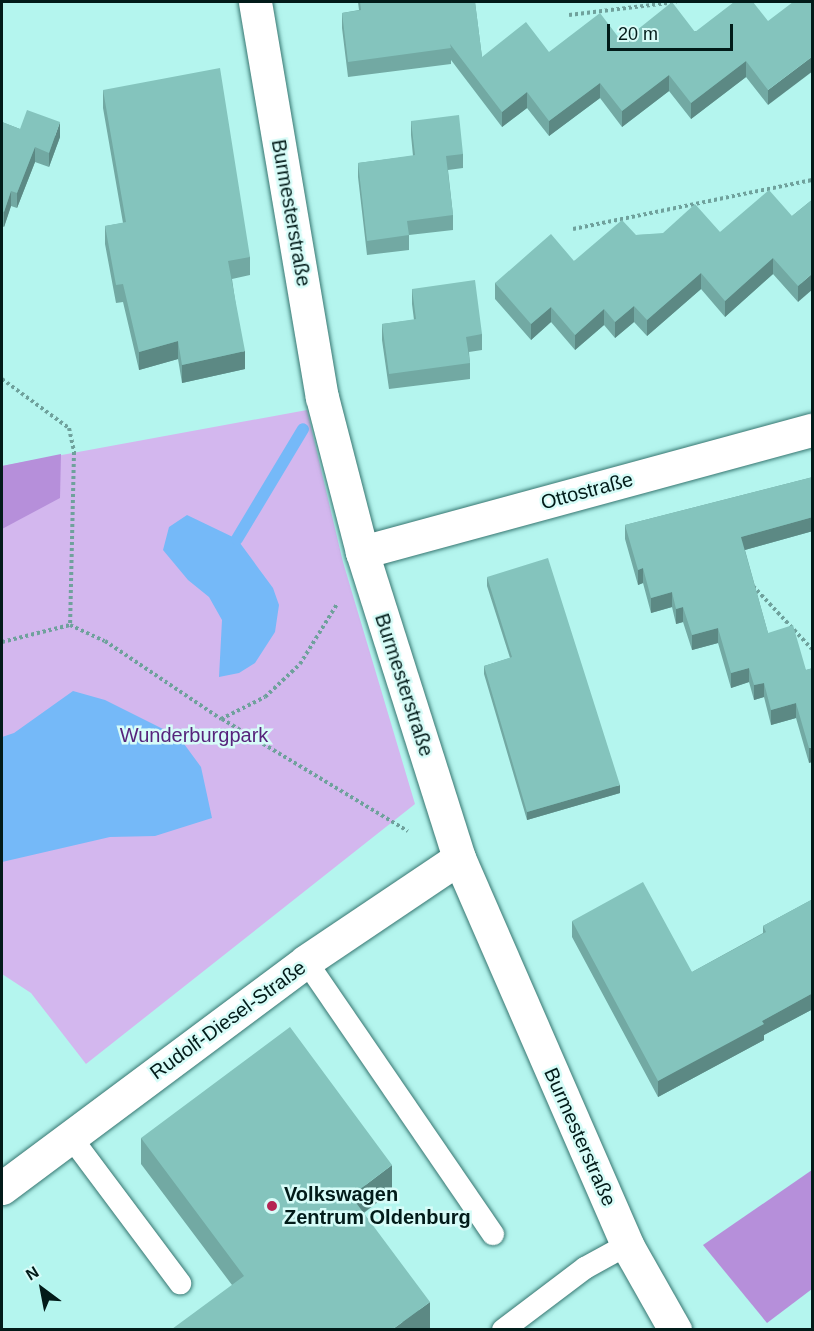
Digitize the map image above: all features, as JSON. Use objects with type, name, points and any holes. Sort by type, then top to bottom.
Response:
[{"type":"street","name":"Burmesterstraße","points":[[255,2],[322,397],[362,552],[459,858],[627,1245],[675,1329]]},
{"type":"street","name":"Ottostraße","points":[[362,552],[813,430]]},
{"type":"street","name":"Rudolf-Diesel-Straße","points":[[2,1188],[306,961],[459,858]]},
{"type":"lane","points":[[306,961],[493,1234]]},
{"type":"lane","points":[[70,1136],[180,1283]]},
{"type":"lane","points":[[503,1329],[585,1268],[627,1245]]},
{"type":"path","points":[[568,15],[676,2]]},
{"type":"path","points":[[573,229],[813,180]]},
{"type":"path","points":[[2,379],[69,428],[74,452],[70,626]]},
{"type":"path","points":[[221,718],[265,697],[300,664],[342,597],[362,552]]},
{"type":"path","points":[[746,579],[813,649]]},
{"type":"path","points":[[2,642],[70,626],[105,641],[359,805],[459,858]]},
{"type":"green space","name":"Wunderburgpark","points":[[307,410],[343,562],[415,804],[86,1064],[31,993],[2,974],[2,466]]},
{"type":"shaded area","points":[[61,454],[60,498],[2,529],[2,466]]},
{"type":"shaded area","points":[[812,1170],[812,1289],[767,1323],[703,1245]]},
{"type":"water","points":[[187,515],[237,539],[273,588],[279,605],[275,632],[255,663],[239,673],[219,677],[222,620],[209,597],[188,580],[163,550],[169,527]]},
{"type":"water","points":[[73,691],[105,700],[179,737],[201,767],[212,818],[155,836],[110,837],[2,862],[2,737],[14,733]]},
{"type":"building","points":[[360,2],[475,2],[482,57],[526,22],[549,52],[600,13],[622,42],[672,2],[695,32],[734,2],[753,2],[768,21],[793,2],[813,2],[813,56],[768,90],[746,61],[691,103],[669,75],[622,111],[600,83],[549,121],[527,92],[502,112],[450,44],[451,48],[348,62],[342,13],[361,10]]},
{"type":"building","points":[[220,68],[250,257],[228,261],[245,351],[182,365],[178,341],[139,352],[123,284],[116,285],[105,226],[126,222],[103,90]]},
{"type":"building","points":[[27,110],[60,122],[49,153],[35,147],[17,193],[11,191],[4,212],[2,211],[2,122],[20,129]]},
{"type":"building","points":[[459,115],[463,154],[446,156],[453,215],[407,221],[409,235],[367,241],[358,163],[415,155],[411,121]]},
{"type":"building","points":[[769,190],[792,216],[813,199],[813,273],[798,286],[773,258],[725,301],[701,273],[647,320],[634,306],[615,322],[604,309],[575,335],[551,307],[531,324],[495,283],[551,234],[574,261],[622,220],[636,235],[663,233],[695,204],[720,232]]},
{"type":"building","points":[[475,280],[482,334],[466,337],[470,363],[389,374],[382,324],[416,319],[412,289]]},
{"type":"building","points":[[813,477],[813,517],[741,537],[768,633],[793,625],[806,670],[813,668],[813,747],[809,748],[796,703],[771,710],[764,683],[754,685],[749,668],[731,673],[718,628],[692,635],[683,607],[676,609],[672,592],[651,598],[643,568],[638,570],[625,525]]},
{"type":"building","points":[[548,558],[620,785],[527,812],[484,666],[512,657],[487,577]]},
{"type":"building","points":[[643,882],[692,972],[766,932],[763,926],[813,899],[813,993],[762,1021],[764,1024],[658,1081],[572,921]]},
{"type":"building","name":"Volkswagen Zentrum Oldenburg","points":[[290,1027],[392,1165],[351,1196],[430,1302],[393,1329],[172,1329],[244,1276],[141,1138]]},
{"type":"waterway","points":[[237,539],[303,429]]},
{"type":"place","name":"Volkswagen Zentrum Oldenburg","points":[[272,1206]]}]
